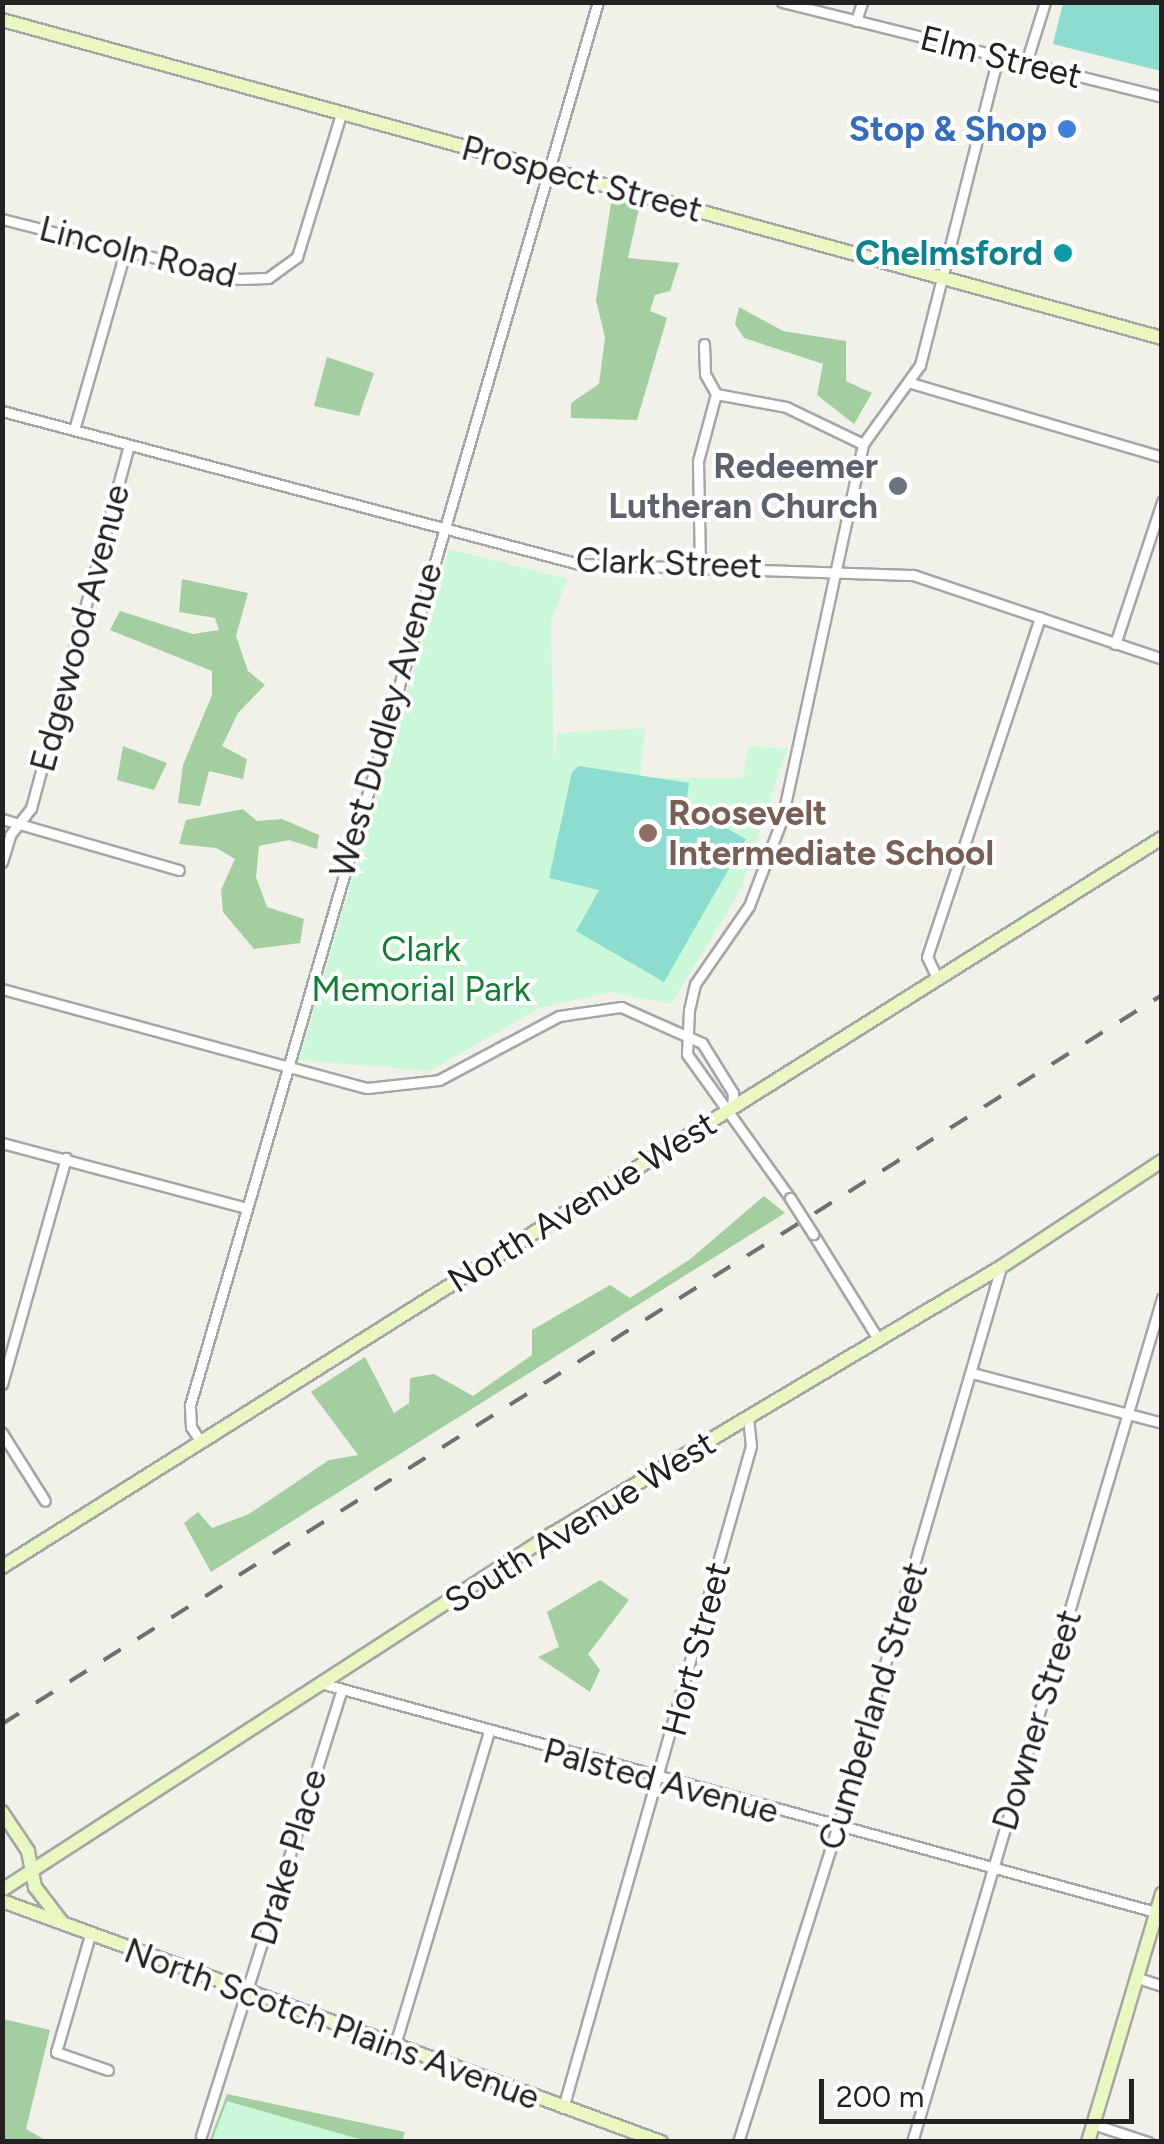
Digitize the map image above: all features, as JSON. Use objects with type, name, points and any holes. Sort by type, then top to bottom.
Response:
[{"type":"main road","name":"Prospect Street","points":[[2,20],[1162,338]]},
{"type":"main road","name":"North Avenue West","points":[[2,1567],[1162,838]]},
{"type":"main road","name":"South Avenue West","points":[[2,1890],[552,1534],[1000,1268],[1162,1161]]},
{"type":"main road","points":[[2,1812],[44,1903],[66,1926]]},
{"type":"main road","points":[[1088,2142],[1162,1894]]},
{"type":"main road","name":"North Scotch Plains Avenue","points":[[2,1901],[394,2048],[661,2142]]},
{"type":"street","name":"West Dudley Avenue","points":[[200,1442],[191,1427],[190,1405],[284,1069],[598,2]]},
{"type":"street","name":"Elm Street","points":[[782,2],[1162,97]]},
{"type":"street","points":[[856,21],[862,2]]},
{"type":"street","points":[[1026,63],[1045,2]]},
{"type":"street","points":[[878,1339],[732,1108],[718,1102],[688,1054],[687,1034],[694,984],[749,906],[782,819],[863,444],[911,383],[998,56]]},
{"type":"street","name":"Lincoln Road","points":[[2,219],[239,280],[280,274],[302,246],[340,114]]},
{"type":"street","points":[[74,430],[125,252]]},
{"type":"street","points":[[700,565],[698,462],[716,394],[704,374],[704,344]]},
{"type":"street","points":[[911,383],[1162,457]]},
{"type":"street","points":[[716,394],[786,408],[863,444]]},
{"type":"street","name":"Clark Street","points":[[2,411],[579,564],[913,575],[1162,659]]},
{"type":"street","name":"Edgewood Avenue","points":[[2,862],[31,808],[129,446]]},
{"type":"street","points":[[1115,644],[1162,502]]},
{"type":"street","points":[[937,978],[927,957],[1040,617]]},
{"type":"street","points":[[2,819],[179,870]]},
{"type":"street","points":[[2,989],[284,1069],[367,1088],[401,1088],[438,1080],[559,1016],[594,1006],[641,1011],[702,1044],[733,1092],[732,1108]]},
{"type":"street","points":[[2,1143],[247,1208]]},
{"type":"street","points":[[2,1384],[66,1158]]},
{"type":"street","name":"Cumberland Street","points":[[738,2142],[837,1828],[1000,1268]]},
{"type":"street","name":"Downer Street","points":[[912,2142],[1162,1298]]},
{"type":"street","points":[[972,1373],[1162,1423]]},
{"type":"street","name":"Hort Street","points":[[563,2108],[660,1780],[751,1446],[748,1418]]},
{"type":"street","points":[[2,1433],[45,1502]]},
{"type":"street","name":"Palsted Avenue","points":[[324,1684],[341,1693],[488,1734],[1156,1912]]},
{"type":"street","name":"Drake Place","points":[[201,2136],[341,1693]]},
{"type":"street","points":[[394,2048],[488,1734]]},
{"type":"street","points":[[90,1935],[56,2052],[108,2070]]},
{"type":"street","points":[[1138,1978],[1162,1986]]},
{"type":"street","points":[[1094,2124],[1148,2142]]},
{"type":"green space","points":[[612,197],[640,204],[628,258],[679,263],[670,291],[655,295],[650,311],[667,318],[637,420],[571,418],[571,403],[599,384],[605,338],[596,300]]},
{"type":"green space","points":[[739,307],[783,331],[846,341],[846,381],[872,393],[854,424],[817,395],[823,364],[744,338],[735,324]]},
{"type":"green space","points":[[327,357],[374,373],[359,416],[314,406]]},
{"type":"green space","name":"Clark Memorial Park","points":[[449,549],[567,579],[551,622],[554,761],[558,733],[645,728],[640,778],[743,778],[749,746],[787,749],[740,891],[671,1004],[611,992],[539,1008],[430,1071],[299,1060]]},
{"type":"green space","points":[[182,579],[248,593],[236,636],[248,671],[265,685],[238,713],[222,746],[247,759],[243,779],[209,771],[200,806],[178,803],[183,765],[212,695],[212,671],[110,630],[120,611],[193,634],[219,630],[215,618],[179,612]]},
{"type":"green space","points":[[123,746],[167,763],[154,790],[117,780]]},
{"type":"green space","points":[[243,809],[257,821],[282,819],[319,835],[317,849],[289,840],[259,846],[256,877],[267,907],[304,919],[300,943],[254,949],[223,912],[221,890],[235,859],[216,848],[179,844],[186,820]]},
{"type":"green space","points":[[764,1196],[785,1213],[211,1572],[184,1523],[198,1512],[212,1528],[249,1514],[329,1460],[358,1455],[311,1392],[365,1357],[394,1413],[409,1403],[410,1378],[434,1374],[473,1396],[532,1355],[532,1330],[610,1285],[630,1298],[689,1260]]},
{"type":"green space","points":[[600,1580],[629,1600],[588,1654],[600,1670],[590,1692],[538,1657],[559,1647],[547,1612]]},
{"type":"green space","points":[[3,2019],[50,2030],[26,2129],[47,2141],[3,2141]]},
{"type":"green space","points":[[227,2094],[405,2132],[402,2141],[209,2142]]},
{"type":"green space","points":[[227,2101],[366,2141],[212,2141]]},
{"type":"shaded area","points":[[1063,3],[1161,3],[1161,71],[1053,44]]},
{"type":"shaded area","points":[[579,766],[689,783],[686,806],[746,839],[664,982],[576,931],[599,890],[549,878],[572,772]]},
{"type":"railway","points":[[2,1724],[1162,995]]},
{"type":"place","name":"Stop & Shop","points":[[1067,129]]},
{"type":"place","name":"Chelmsford","points":[[1063,253]]},
{"type":"place","name":"Redeemer Lutheran Church","points":[[898,486]]},
{"type":"place","name":"Roosevelt Intermediate School","points":[[648,833]]}]
